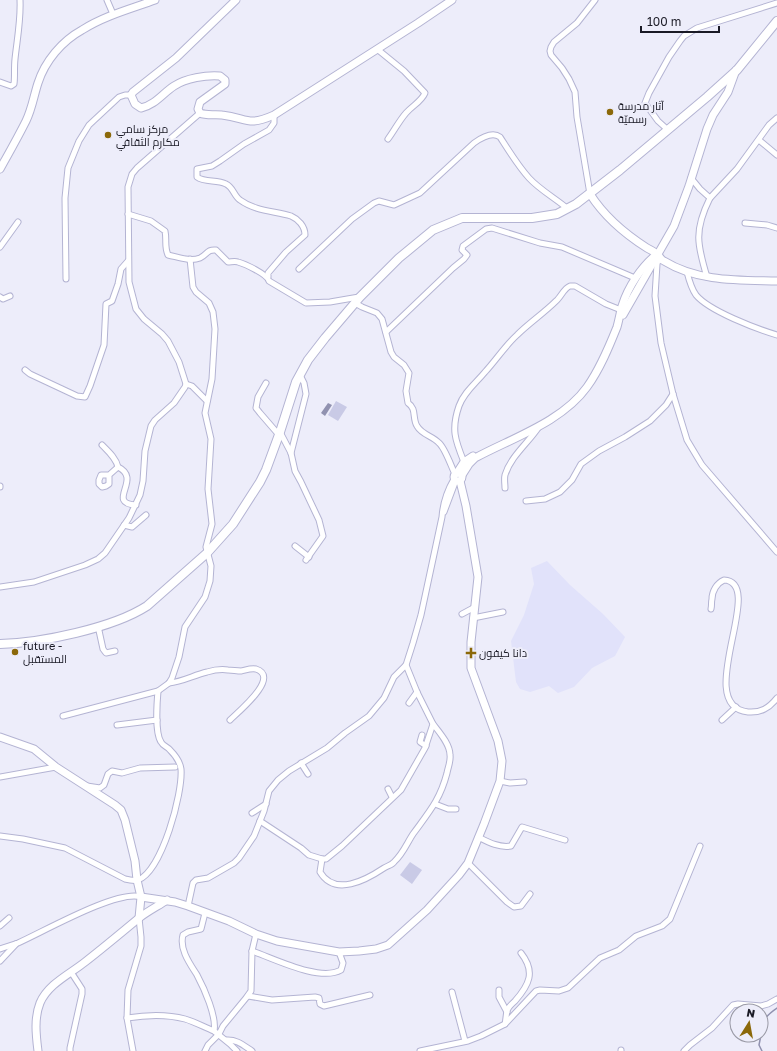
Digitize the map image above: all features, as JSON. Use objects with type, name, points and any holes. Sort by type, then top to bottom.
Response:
[{"type":"main road","points":[[0,644],[53,638],[123,618],[147,606],[208,553],[233,524],[260,482],[280,433],[293,392],[308,360],[357,300],[399,258],[433,230],[455,220],[462,218],[532,218],[557,214],[568,209],[590,194],[707,98],[736,70],[777,21]]},
{"type":"street","points":[[0,82],[11,86],[14,84],[14,68],[20,21],[20,0]]},
{"type":"street","points":[[107,0],[114,14]]},
{"type":"street","points":[[0,169],[26,120],[38,81],[55,53],[81,30],[114,14],[155,0]]},
{"type":"street","points":[[66,279],[65,198],[68,168],[79,141],[89,125],[119,97],[131,95],[137,88],[176,58],[236,0]]},
{"type":"street","points":[[0,587],[34,582],[98,559],[110,547],[136,505],[143,481],[145,451],[151,426],[155,420],[174,403],[186,384],[179,362],[168,341],[136,310],[129,282],[128,261],[128,187],[132,174],[200,113],[221,114],[251,122],[274,115],[377,50],[452,0]]},
{"type":"street","points":[[595,0],[577,23],[554,42],[550,51],[569,79],[575,92],[577,117],[590,194],[601,209],[621,229],[664,261],[687,272],[707,277],[732,280],[777,280]]},
{"type":"street","points":[[668,130],[658,121],[645,103],[649,92],[680,40],[697,28],[777,3]]},
{"type":"street","points":[[377,50],[404,71],[425,93],[422,100],[414,105],[405,114],[388,139]]},
{"type":"street","points":[[188,906],[192,884],[194,881],[208,878],[237,861],[249,844],[260,821],[270,791],[275,784],[289,771],[327,748],[369,716],[384,698],[394,677],[406,665],[421,615],[442,517],[442,505],[446,495],[457,478],[472,461],[563,411],[580,395],[586,387],[598,368],[619,320],[658,256],[674,226],[707,129],[713,115],[728,92],[736,70]]},
{"type":"street","points":[[131,95],[138,107],[144,107],[154,102],[180,82],[215,75],[224,78],[225,84],[200,102],[198,109],[200,113]]},
{"type":"street","points":[[268,277],[268,273],[277,262],[305,235],[305,230],[295,218],[257,208],[237,197],[227,184],[200,179],[196,176],[196,173],[197,169],[212,166],[220,162],[244,144],[271,129],[275,121],[274,115]]},
{"type":"street","points":[[707,277],[698,244],[698,232],[701,219],[710,198],[736,169],[769,125],[777,118]]},
{"type":"street","points":[[299,269],[352,219],[374,203],[379,200],[394,205],[420,193],[480,138],[492,134],[496,134],[500,137],[538,187],[568,209]]},
{"type":"street","points":[[759,140],[777,155]]},
{"type":"street","points":[[691,178],[710,198]]},
{"type":"street","points":[[0,949],[99,905],[124,896],[132,895],[167,900],[188,906],[229,921],[256,934],[302,946],[339,952],[370,950],[388,945],[427,910],[454,882],[468,863],[500,781],[502,761],[498,741],[471,668],[470,656],[478,577],[468,518],[457,478],[441,444],[420,431],[416,425],[414,409],[408,403],[406,391],[409,373],[391,352],[380,316],[357,300],[306,303],[269,280],[268,277],[244,264],[228,262],[216,250],[208,251],[199,258],[190,259],[168,255],[165,246],[165,231],[151,221],[128,214]]},
{"type":"street","points":[[0,247],[18,222]]},
{"type":"street","points":[[745,223],[767,225],[777,228]]},
{"type":"street","points":[[386,332],[464,259],[467,255],[462,250],[463,246],[486,230],[492,228],[540,243],[562,247],[635,278]]},
{"type":"street","points":[[619,320],[624,300],[635,278],[649,262],[658,256]]},
{"type":"street","points":[[658,256],[655,296],[661,343],[673,394],[687,440],[702,465],[777,552]]},
{"type":"street","points":[[63,716],[158,691],[169,682],[176,666],[185,627],[207,593],[210,581],[211,566],[206,547],[212,524],[208,489],[211,439],[205,413],[212,379],[215,337],[213,312],[209,303],[196,292],[193,287],[190,259]]},
{"type":"street","points":[[25,370],[30,374],[77,396],[85,397],[104,345],[106,304],[112,301],[121,269],[128,261]]},
{"type":"street","points":[[687,272],[694,291],[706,303],[749,325],[777,335]]},
{"type":"street","points":[[464,462],[454,430],[459,405],[469,390],[517,334],[558,300],[566,288],[570,286],[575,286],[606,304],[621,310]]},
{"type":"street","points":[[0,297],[3,299],[10,296]]},
{"type":"street","points":[[291,453],[306,394],[304,383],[300,375]]},
{"type":"street","points":[[266,383],[258,397],[256,408],[280,433],[291,453],[295,471],[302,482],[319,520],[323,536],[308,558],[295,546]]},
{"type":"street","points":[[186,384],[192,386],[207,401]]},
{"type":"street","points":[[526,500],[549,498],[560,492],[572,480],[581,464],[598,451],[625,437],[650,421],[666,405],[673,394]]},
{"type":"street","points":[[504,488],[505,475],[513,460],[519,450],[532,437],[540,425]]},
{"type":"street","points":[[102,445],[111,453],[118,466],[124,469],[128,476],[123,496],[124,500],[129,504],[136,505]]},
{"type":"street","points":[[457,478],[464,462],[484,450],[497,446]]},
{"type":"street","points":[[109,475],[118,466]]},
{"type":"street","points":[[124,525],[132,527],[146,515]]},
{"type":"street","points":[[711,609],[714,590],[717,585],[724,580],[732,582],[737,590],[739,608],[728,659],[726,685],[729,698],[743,711],[762,711],[767,709],[777,698]]},
{"type":"street","points":[[462,614],[475,607]]},
{"type":"street","points":[[473,618],[503,612]]},
{"type":"street","points":[[98,626],[103,649],[106,653],[115,652]]},
{"type":"street","points":[[322,860],[320,872],[323,877],[330,882],[345,886],[364,881],[394,862],[435,804],[443,789],[450,754],[446,744],[432,724],[406,665]]},
{"type":"street","points":[[169,682],[176,682],[200,673],[217,670],[240,671],[256,669],[261,672],[264,678],[261,686],[255,695],[230,720]]},
{"type":"street","points":[[0,836],[23,839],[65,848],[125,879],[137,880],[150,870],[160,854],[173,815],[180,778],[180,763],[170,749],[162,744],[160,740],[157,720],[158,691]]},
{"type":"street","points":[[409,703],[417,692]]},
{"type":"street","points":[[722,720],[736,706]]},
{"type":"street","points":[[118,725],[157,720]]},
{"type":"street","points":[[260,821],[302,848],[309,855],[322,860],[332,855],[401,790],[426,746],[432,724]]},
{"type":"street","points":[[422,735],[420,742],[426,746]]},
{"type":"street","points":[[0,737],[34,749],[56,767],[116,805],[121,810],[136,861],[137,880],[141,896],[139,918],[142,937],[141,946],[128,990],[127,1018],[133,1051]]},
{"type":"street","points":[[301,764],[308,774]]},
{"type":"street","points":[[0,776],[56,767]]},
{"type":"street","points":[[86,786],[100,788],[104,785],[108,774],[112,771],[122,773],[140,768],[175,767]]},
{"type":"street","points":[[500,781],[510,783],[524,782]]},
{"type":"street","points":[[388,789],[392,797]]},
{"type":"street","points":[[252,813],[266,804]]},
{"type":"street","points":[[435,804],[448,809],[456,809]]},
{"type":"street","points":[[478,837],[494,845],[507,847],[511,846],[522,827],[565,840]]},
{"type":"street","points":[[420,1051],[465,1042],[505,1024],[536,991],[559,991],[568,988],[600,958],[619,950],[636,936],[665,924],[670,919],[700,846]]},
{"type":"street","points":[[468,863],[506,902],[514,907],[521,906],[530,894]]},
{"type":"street","points":[[38,1051],[36,1017],[40,1003],[55,984],[139,918],[167,900]]},
{"type":"street","points":[[205,913],[201,929],[184,934],[182,941],[185,953],[200,981],[209,1004],[217,1033]]},
{"type":"street","points":[[0,926],[9,918]]},
{"type":"street","points":[[205,1051],[208,1044],[248,996],[251,988],[252,951],[256,934]]},
{"type":"street","points":[[0,961],[16,943]]},
{"type":"street","points":[[252,951],[301,969],[324,975],[334,974],[342,970],[343,963],[339,952]]},
{"type":"street","points":[[505,1024],[507,1012],[523,991],[529,978],[530,967],[521,953]]},
{"type":"street","points":[[70,1051],[82,994],[82,989],[71,972]]},
{"type":"street","points":[[499,990],[499,997],[507,1012]]},
{"type":"street","points":[[452,992],[465,1042]]},
{"type":"street","points":[[248,996],[272,1000],[315,997],[318,998],[320,1004],[324,1006],[370,995]]},
{"type":"street","points":[[684,1051],[712,1028],[733,1005],[761,1006],[777,999]]},
{"type":"street","points":[[127,1018],[140,1016],[171,1017],[194,1023],[217,1033],[237,1051]]},
{"type":"street","points":[[226,1040],[237,1042],[252,1051]]},
{"type":"shaded area","points":[[336,401],[347,407],[338,421],[328,415]]},
{"type":"shaded area","points":[[328,403],[332,405],[325,416],[321,413]]},
{"type":"shaded area","points":[[547,561],[625,637],[615,656],[592,668],[574,687],[558,693],[549,686],[530,692],[520,689],[516,682],[511,641],[524,615],[534,584],[531,568]]},
{"type":"shaded area","points":[[410,862],[422,870],[412,884],[400,875]]},
{"type":"waterway","points":[[769,1015],[777,1008]]},
{"type":"waterway","points":[[759,1043],[762,1051]]},
{"type":"place","name":"آثار مدرسة رسميّة","points":[[610,112]]},
{"type":"place","name":"مركز سامي مكارم الثقافي","points":[[108,135]]},
{"type":"place","name":"future - المستقبل","points":[[15,652]]},
{"type":"place","name":"دانا كيفون","points":[[471,653]]}]
